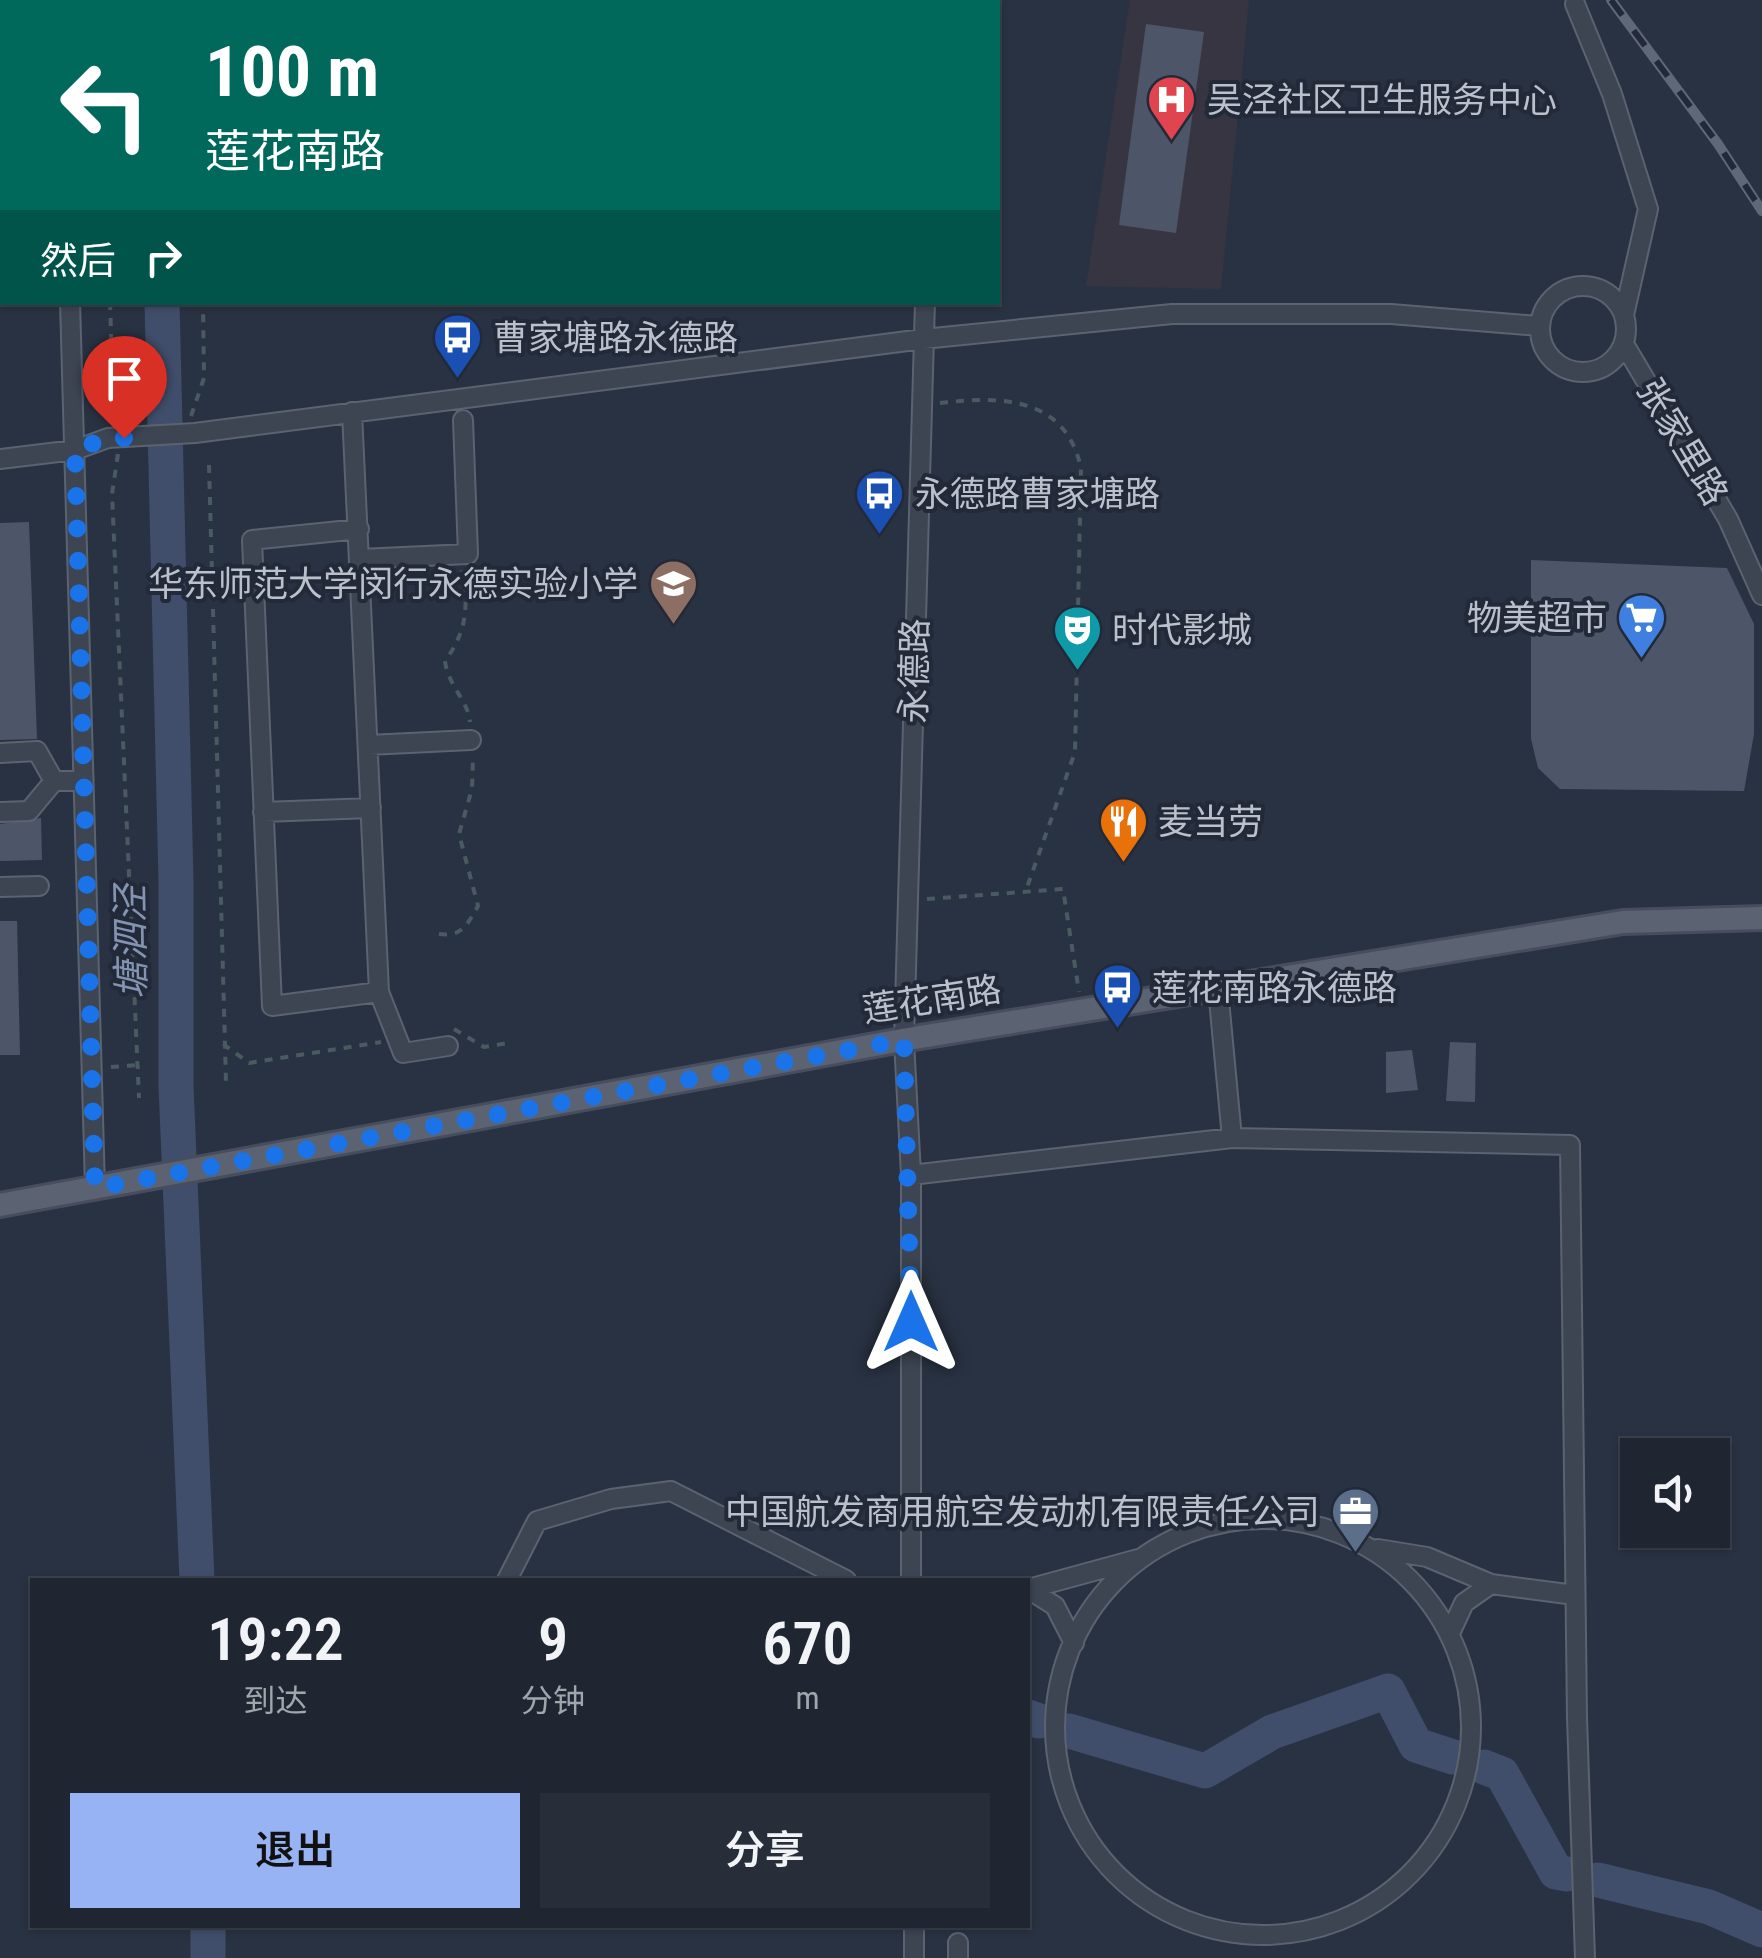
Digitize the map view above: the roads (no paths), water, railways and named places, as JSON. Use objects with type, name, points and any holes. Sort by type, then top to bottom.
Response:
[{"type":"main road","name":"莲花南路","points":[[0,1205],[580,1096],[1623,922],[1762,918]]},
{"type":"street","points":[[1577,1],[1612,94],[1648,209],[1624,315],[1624,344],[1616,357],[1593,372],[1566,370],[1545,352],[1539,326],[1551,299],[1578,286],[1606,292],[1624,315]]},
{"type":"street","points":[[70,305],[95,1188]]},
{"type":"street","name":"永德路","points":[[910,1578],[911,1176],[904,1040],[925,305]]},
{"type":"street","points":[[0,459],[75,450],[116,438],[352,412],[923,338],[1172,314],[1391,314],[1539,326]]},
{"type":"street","name":"张家里路","points":[[1624,344],[1728,519],[1762,595]]},
{"type":"street","points":[[352,412],[379,992],[394,1040],[403,1053],[445,1038]]},
{"type":"street","points":[[360,558],[468,554],[464,420]]},
{"type":"street","points":[[359,529],[252,540],[263,812],[272,1006],[379,992]]},
{"type":"street","points":[[368,745],[471,740]]},
{"type":"street","points":[[0,753],[37,752],[54,781]]},
{"type":"street","points":[[0,812],[29,811],[54,781],[83,780]]},
{"type":"street","points":[[263,812],[371,808]]},
{"type":"street","points":[[0,887],[39,886]]},
{"type":"street","points":[[1218,990],[1232,1138]]},
{"type":"street","points":[[911,1176],[1232,1138],[1570,1145],[1575,1595],[1585,1958]]},
{"type":"street","points":[[509,1578],[537,1521],[611,1499],[671,1492],[842,1578]]},
{"type":"street","points":[[1030,1588],[1138,1558],[1203,1526],[1275,1516],[1346,1533],[1407,1572],[1451,1631],[1472,1700],[1468,1774],[1440,1841],[1390,1894],[1332,1926],[1267,1937],[1202,1928],[1143,1899],[1096,1854],[1065,1796],[1054,1730],[1063,1665],[1092,1606],[1138,1558]]},
{"type":"street","points":[[1367,1547],[1427,1558],[1491,1584],[1575,1595]]},
{"type":"street","points":[[1451,1631],[1464,1603],[1491,1584]]},
{"type":"street","points":[[1030,1590],[1055,1606],[1074,1643]]},
{"type":"street","points":[[914,1928],[914,1958]]},
{"type":"waterway","name":"塘泗泾","points":[[162,305],[176,881],[176,1086],[197,1578]]},
{"type":"waterway","points":[[1069,1731],[1205,1771],[1272,1732],[1388,1691],[1416,1745],[1453,1757]]},
{"type":"waterway","points":[[1030,1718],[1039,1721]]},
{"type":"waterway","points":[[1484,1767],[1502,1774],[1556,1872],[1567,1874]]},
{"type":"waterway","points":[[1598,1880],[1709,1907],[1762,1930]]},
{"type":"waterway","name":"塘泗泾","points":[[208,1928],[208,1958]]},
{"type":"railway","points":[[1611,0],[1718,144],[1762,211]]},
{"type":"place","name":"吴泾社区卫生服务中心","points":[[1172,142]]},
{"type":"place","name":"曹家塘路永德路","points":[[458,380]]},
{"type":"place","name":"永德路曹家塘路","points":[[880,536]]},
{"type":"place","name":"华东师范大学闵行永德实验小学","points":[[673,626]]},
{"type":"place","name":"物美超市","points":[[1642,660]]},
{"type":"place","name":"时代影城","points":[[1077,672]]},
{"type":"place","name":"麦当劳","points":[[1123,864]]},
{"type":"place","name":"莲花南路永德路","points":[[1117,1030]]},
{"type":"place","name":"中国航发商用航空发动机有限责任公司","points":[[1355,1554]]}]
